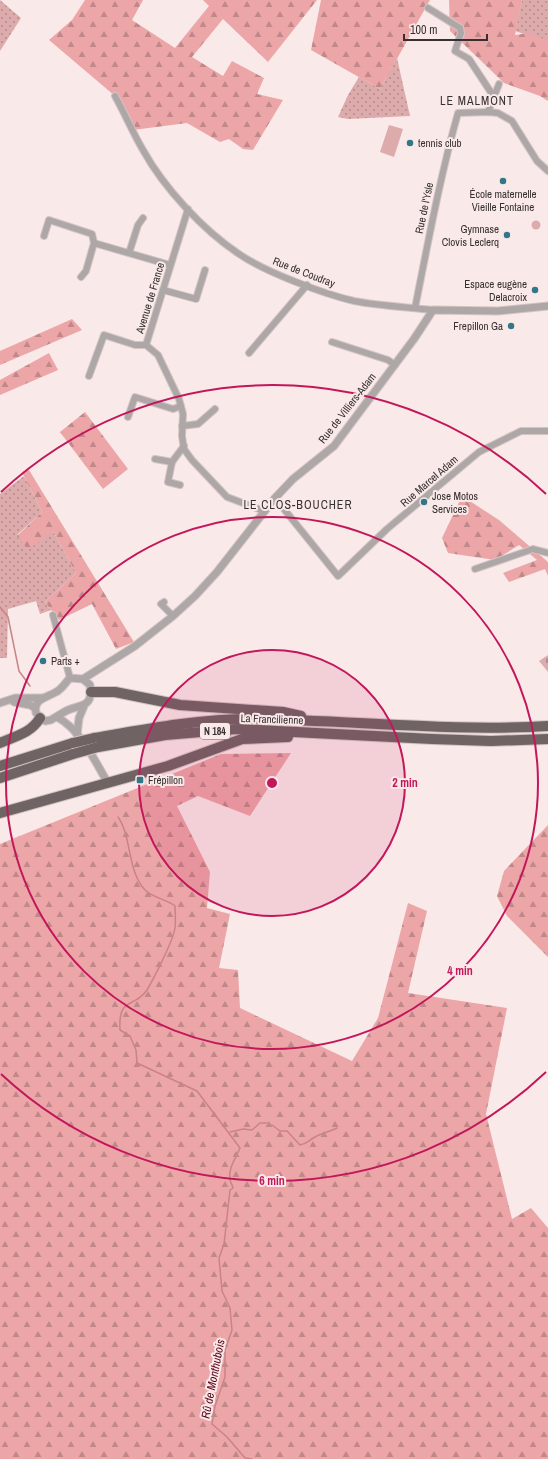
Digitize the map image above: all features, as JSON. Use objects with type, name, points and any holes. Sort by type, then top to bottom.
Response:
[{"type":"highway","points":[[91,689],[115,692],[180,705],[283,712],[327,721]]},
{"type":"highway","points":[[0,743],[34,728],[40,718]]},
{"type":"highway","name":"La Francilienne","points":[[0,766],[75,739],[94,738],[176,724],[249,719],[493,727],[548,726]]},
{"type":"highway","name":"La Francilienne","points":[[0,778],[98,747],[164,735],[237,729],[333,733],[400,738],[491,741],[548,739]]},
{"type":"highway","points":[[0,813],[168,766],[242,739],[314,737],[333,733]]},
{"type":"street","points":[[428,8],[461,30],[455,49],[456,53],[469,59],[494,97]]},
{"type":"street","points":[[499,84],[488,112],[498,113],[512,121],[537,161],[548,171]]},
{"type":"street","name":"Rue de Coudray","points":[[115,96],[143,151],[172,192],[188,209],[240,255],[271,271],[353,300],[374,304],[433,310]]},
{"type":"street","name":"Rue de l'Ysle","points":[[415,308],[426,248],[439,193],[442,168],[458,113],[488,112]]},
{"type":"street","name":"Avenue de France","points":[[188,209],[146,345],[158,355],[181,406],[184,446],[192,460],[227,498],[264,511]]},
{"type":"street","points":[[129,253],[138,225],[143,218]]},
{"type":"street","points":[[44,236],[49,220],[92,234],[94,243],[86,271],[80,277]]},
{"type":"street","points":[[94,243],[170,266]]},
{"type":"street","points":[[164,290],[196,298],[205,270]]},
{"type":"street","points":[[249,353],[307,285]]},
{"type":"street","points":[[433,310],[494,311],[548,306]]},
{"type":"street","name":"Rue de Villiers-Adam","points":[[83,679],[94,673],[173,616],[217,572],[264,511],[293,479],[334,446],[395,365],[433,310]]},
{"type":"street","points":[[89,376],[104,335],[135,345],[146,345]]},
{"type":"street","points":[[332,342],[388,360],[395,365]]},
{"type":"street","points":[[128,417],[135,397],[173,409],[181,406]]},
{"type":"street","points":[[182,426],[198,424],[215,409]]},
{"type":"street","name":"Rue Marcel Adam","points":[[276,498],[338,576],[389,528],[479,452],[521,431],[548,431]]},
{"type":"street","points":[[180,485],[168,482],[172,462],[184,446]]},
{"type":"street","points":[[155,459],[172,462]]},
{"type":"street","points":[[475,569],[533,549],[548,552]]},
{"type":"street","points":[[164,602],[161,604],[173,616]]},
{"type":"street","points":[[53,615],[70,678]]},
{"type":"street","points":[[75,739],[79,718],[84,706],[89,701],[94,673]]},
{"type":"street","points":[[84,706],[68,710],[51,720],[46,721],[40,718],[35,708],[19,702],[0,703],[15,698],[42,698],[56,692],[70,678],[83,679],[91,689]]},
{"type":"street","points":[[35,708],[42,698]]},
{"type":"street","points":[[57,717],[66,722],[75,739],[108,783]]},
{"type":"green space","points":[[0,0],[21,18],[0,51]]},
{"type":"green space","points":[[85,0],[143,0],[132,20],[175,48],[209,6],[203,0],[317,0],[268,62],[223,19],[192,57],[223,76],[232,61],[264,78],[257,94],[283,100],[253,150],[243,149],[229,139],[220,142],[187,123],[133,130],[115,96],[49,40],[72,20]]},
{"type":"green space","points":[[321,0],[430,0],[380,89],[311,50]]},
{"type":"green space","points":[[449,0],[522,0],[515,35],[530,33],[548,41],[548,101],[540,96],[504,83],[450,31]]},
{"type":"green space","points":[[522,0],[548,0],[548,42],[515,31]]},
{"type":"green space","points":[[397,58],[410,116],[348,119],[338,117],[348,95],[359,77],[380,89]]},
{"type":"green space","points":[[389,125],[403,129],[394,157],[380,152]]},
{"type":"green space","points":[[536,220],[541,225],[536,230],[531,225]]},
{"type":"green space","points":[[72,319],[82,330],[0,365],[0,351]]},
{"type":"green space","points":[[49,353],[58,370],[0,395],[0,380]]},
{"type":"green space","points":[[85,412],[128,469],[103,489],[60,432]]},
{"type":"green space","points":[[29,470],[134,642],[116,649],[92,604],[59,620],[45,602],[76,573],[53,531],[28,550],[17,536],[42,512],[22,472]]},
{"type":"green space","points":[[24,476],[42,512],[17,535],[53,531],[76,573],[45,602],[51,610],[40,614],[36,601],[8,609],[7,658],[0,658],[0,494]]},
{"type":"green space","points":[[462,496],[499,520],[548,562],[548,576],[545,569],[509,582],[503,573],[537,560],[519,545],[495,560],[448,553],[442,538]]},
{"type":"green space","points":[[548,655],[548,672],[539,661]]},
{"type":"green space","points":[[291,753],[250,816],[198,796],[177,806],[210,872],[207,908],[230,914],[219,968],[238,970],[240,1008],[352,1061],[378,1018],[408,903],[427,911],[408,993],[507,1008],[486,1114],[512,1219],[531,1208],[548,1228],[548,1459],[0,1459],[0,844],[221,754]]},
{"type":"green space","points":[[548,825],[548,957],[507,916],[497,896],[504,871]]},
{"type":"waterway","name":"Rû de Monthubois","points":[[0,607],[8,617],[19,671],[30,686]]},
{"type":"waterway","name":"Rû de Monthubois","points":[[118,817],[126,834],[132,864],[139,882],[148,893],[175,906],[174,934],[167,950],[147,990],[142,996],[124,1007],[120,1019],[120,1030],[130,1036],[136,1050],[137,1063],[197,1091],[240,1148],[230,1171],[230,1180],[233,1188],[230,1190],[224,1244],[219,1258],[222,1291],[230,1308],[232,1330],[225,1350],[225,1377],[215,1406],[212,1424],[227,1437],[245,1458],[252,1459]]},
{"type":"waterway","points":[[230,1132],[243,1129],[252,1130],[260,1123],[267,1123]]},
{"type":"waterway","points":[[272,1125],[280,1131],[287,1131],[300,1145],[337,1128]]},
{"type":"place","name":"tennis club","points":[[410,143]]},
{"type":"place","name":"École maternelle Vieille Fontaine","points":[[503,181]]},
{"type":"place","name":"Gymnase Clovis Leclerq","points":[[507,235]]},
{"type":"place","name":"Espace eugène Delacroix","points":[[535,290]]},
{"type":"place","name":"Frepillon Ga","points":[[511,326]]},
{"type":"place","name":"Jose Motos Services","points":[[424,502]]},
{"type":"place","name":"Parts +","points":[[43,661]]},
{"type":"place","name":"Frépillon","points":[[140,780]]},
{"type":"district","name":"LE MALMONT","points":[[477,101]]},
{"type":"district","name":"LE CLOS-BOUCHER","points":[[298,505]]}]
